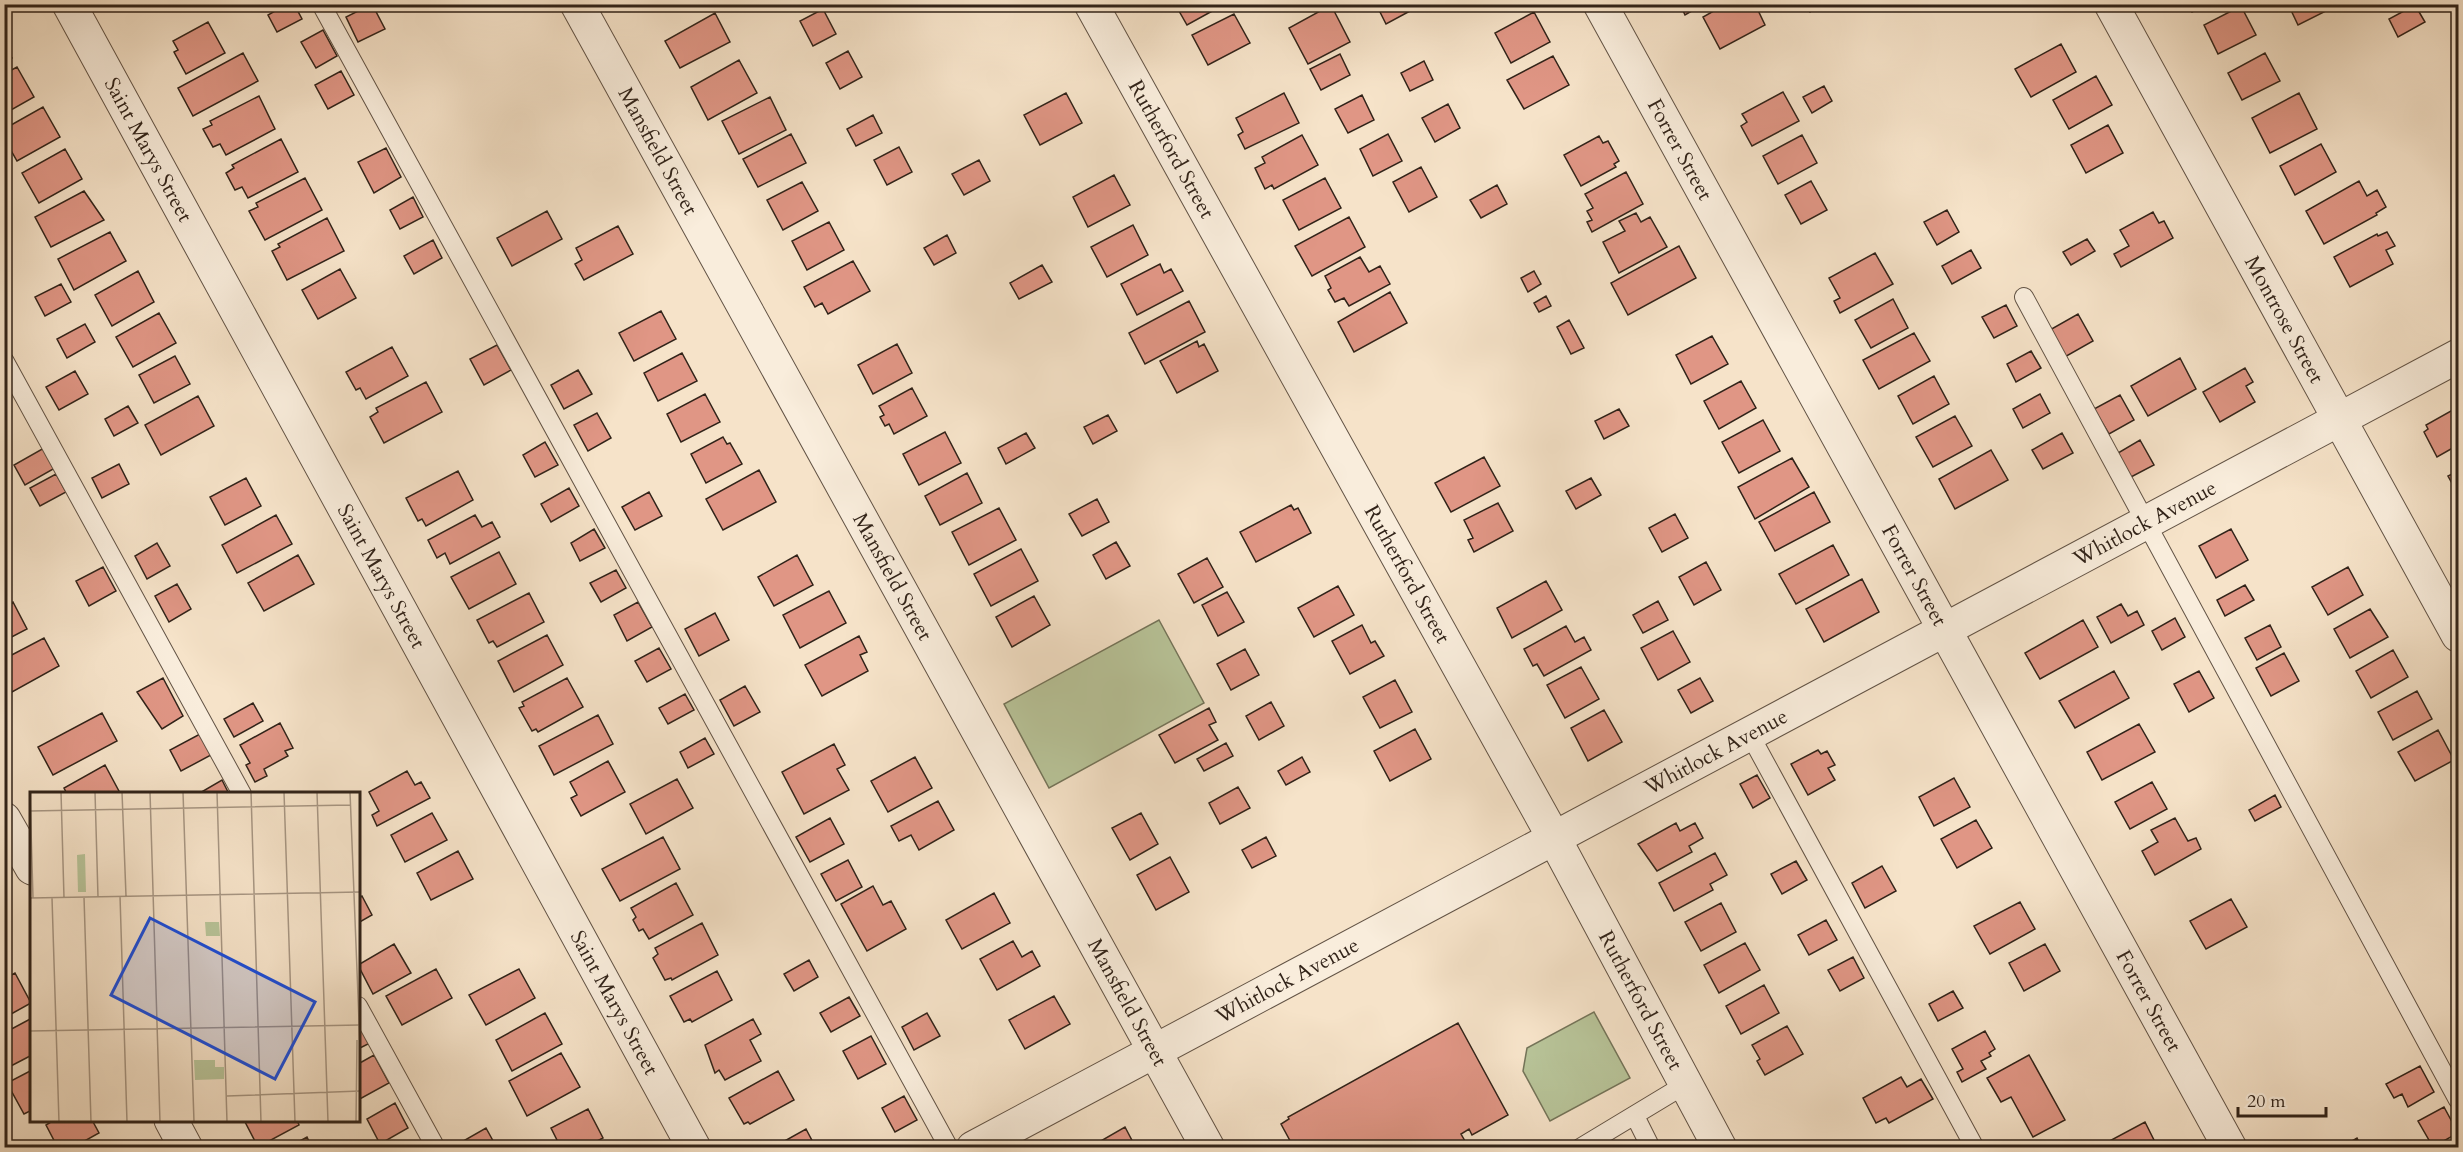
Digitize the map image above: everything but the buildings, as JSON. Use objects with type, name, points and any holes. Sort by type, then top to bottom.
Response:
[{"type":"street","name":"Saint Marys Street","points":[[69,4],[694,1148]]},
{"type":"street","name":"Mansfield Street","points":[[577,4],[1208,1148]]},
{"type":"street","name":"Rutherford Street","points":[[1091,4],[1554,838],[1720,1148]]},
{"type":"street","name":"Forrer Street","points":[[1600,4],[2230,1148]]},
{"type":"street","name":"Montrose Street","points":[[2111,4],[2458,635]]},
{"type":"street","name":"Whitlock Avenue","points":[[973,1148],[2458,356]]},
{"type":"street","points":[[4,819],[30,864]]},
{"type":"street","points":[[172,1122],[186,1148]]},
{"type":"lane","points":[[321,4],[949,1148]]},
{"type":"lane","points":[[2024,297],[2458,1100]]},
{"type":"lane","points":[[4,360],[241,792]]},
{"type":"lane","points":[[1749,733],[1975,1148]]},
{"type":"lane","points":[[360,1010],[436,1148]]},
{"type":"lane","points":[[1580,1148],[1686,1084]]},
{"type":"lane","points":[[1635,1116],[1651,1148]]},
{"type":"green space","points":[[1159,620],[1204,703],[1049,788],[1004,704]]},
{"type":"green space","points":[[1594,1012],[1630,1078],[1550,1121],[1523,1071],[1527,1048]]}]
